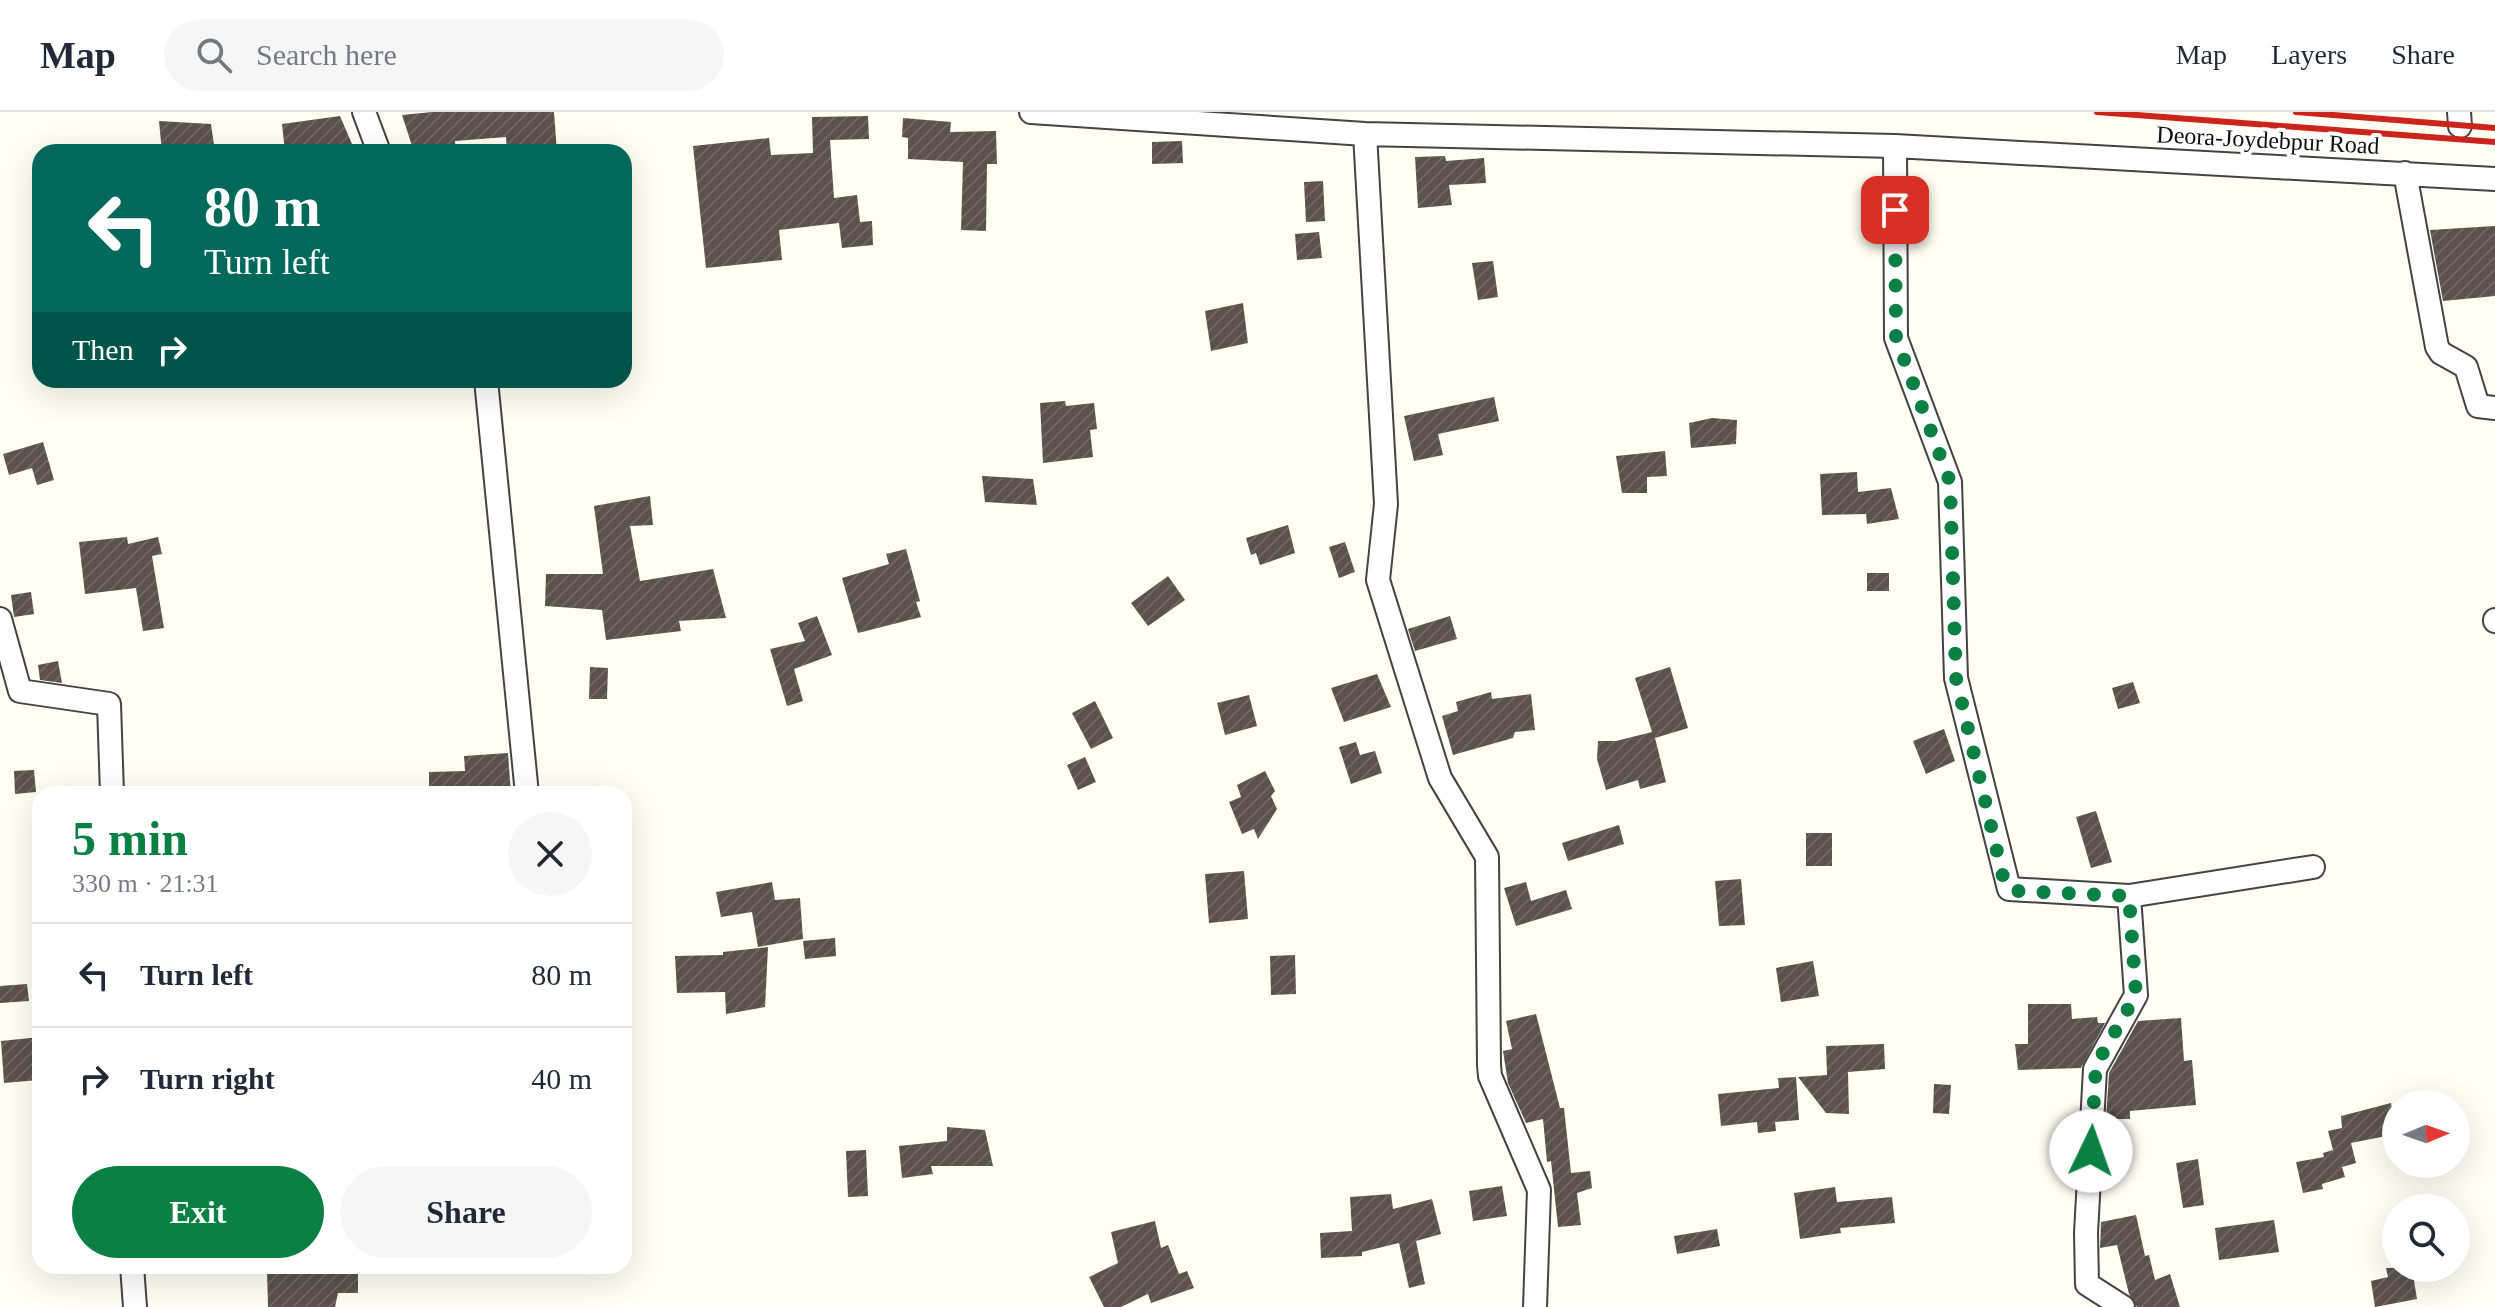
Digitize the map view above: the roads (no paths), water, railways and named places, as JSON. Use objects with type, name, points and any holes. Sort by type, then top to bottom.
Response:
[{"type":"street","points":[[364,112],[376,144]]},
{"type":"street","name":"Deora-Joydebpur Road","points":[[1031,112],[1216,119],[1365,134],[1895,146],[2495,179]]},
{"type":"street","points":[[1365,134],[1386,504],[1378,580],[1440,778],[1487,857],[1489,1065],[1539,1190],[1535,1307]]},
{"type":"street","points":[[1895,146],[1896,338],[1950,482],[1956,678],[2004,881],[2009,889],[2017,891],[2129,896],[2313,867]]},
{"type":"street","points":[[2405,173],[2437,347],[2441,353],[2466,367],[2478,406],[2495,408]]},
{"type":"street","points":[[487,388],[526,786]]},
{"type":"street","points":[[0,619],[20,691],[109,704],[112,786]]},
{"type":"street","points":[[2123,1307],[2087,1284],[2086,1233],[2095,1069],[2136,995],[2129,896]]},
{"type":"street","points":[[133,1274],[135,1307]]},
{"type":"railway","points":[[2097,112],[2495,142]]},
{"type":"railway","points":[[2296,112],[2495,128]]}]
